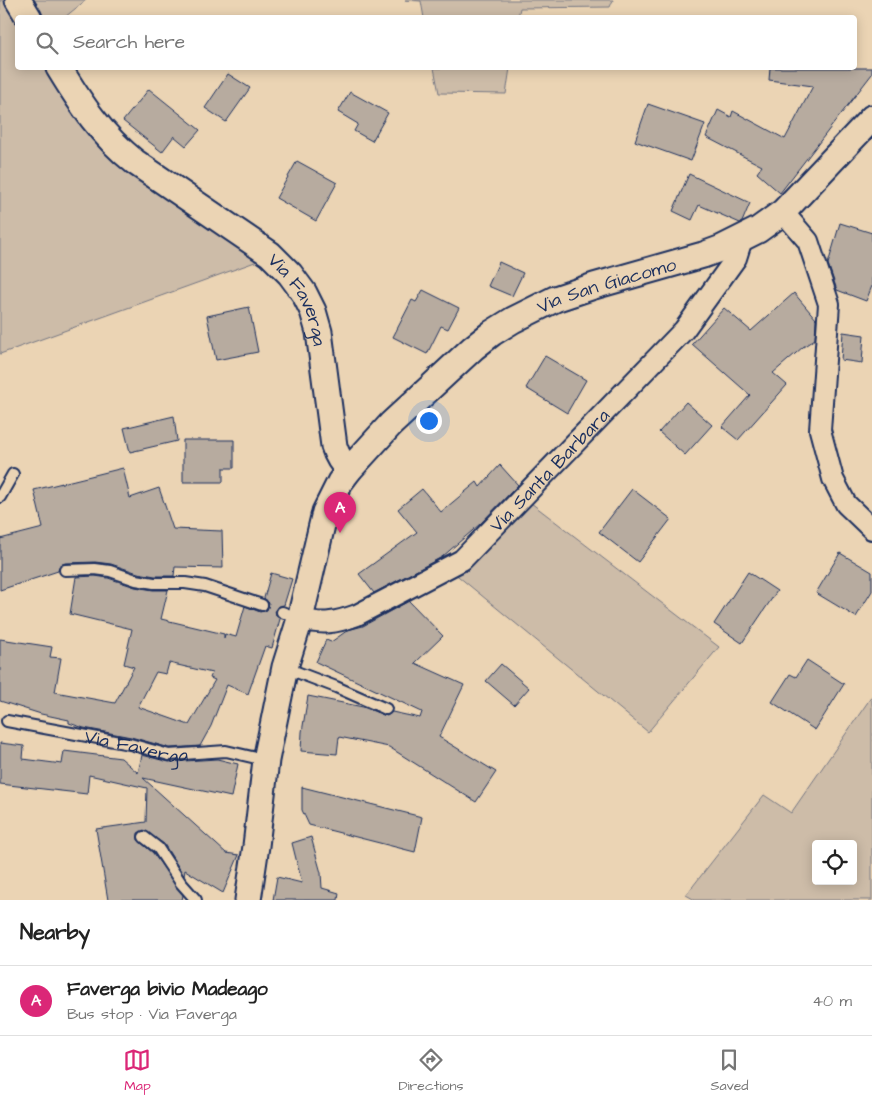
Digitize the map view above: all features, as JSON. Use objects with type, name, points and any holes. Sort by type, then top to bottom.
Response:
[{"type":"street","points":[[18,0],[27,15]]},
{"type":"street","name":"Via Faverga","points":[[60,70],[98,127],[119,150],[270,254],[290,274],[304,293],[313,311],[319,332],[334,446],[342,464],[349,470]]},
{"type":"street","name":"Via San Giacomo","points":[[349,470],[381,434],[466,354],[492,333],[513,320],[555,300],[594,286],[703,255],[742,238],[783,212],[872,118]]},
{"type":"street","points":[[783,212],[808,241],[830,304],[820,430],[833,479],[846,504],[872,529]]},
{"type":"street","name":"Via Santa Barbara","points":[[291,616],[315,623],[330,623],[343,620],[357,615],[462,560],[684,330],[736,258],[742,238]]},
{"type":"street","points":[[248,900],[266,760],[285,667],[291,616],[325,512],[332,495],[349,470]]},
{"type":"lane","points":[[0,497],[14,474]]},
{"type":"lane","points":[[65,570],[95,569],[110,571],[136,580],[154,583],[185,583],[205,586],[262,604]]},
{"type":"lane","points":[[285,667],[386,709]]},
{"type":"lane","name":"Via Faverga","points":[[7,721],[130,744],[169,755],[226,751],[266,760]]},
{"type":"lane","points":[[144,837],[158,848],[181,883],[196,900]]},
{"type":"shaded area","points":[[0,0],[86,0],[67,15],[15,15],[15,70],[68,70],[98,119],[153,167],[280,253],[0,354]]},
{"type":"shaded area","points":[[405,0],[613,0],[610,7],[520,8],[518,15],[423,15],[421,1]]},
{"type":"shaded area","points":[[434,70],[510,70],[506,94],[439,93]]},
{"type":"shaded area","points":[[518,493],[719,647],[648,732],[453,572]]},
{"type":"shaded area","points":[[872,696],[872,900],[695,900],[686,895],[764,795],[791,813]]},
{"type":"building","points":[[857,68],[872,68],[872,74],[780,193],[757,173],[762,166],[706,137],[718,110],[731,117],[733,111],[785,139],[813,86],[769,80],[770,70],[857,70]]},
{"type":"building","points":[[228,74],[250,88],[226,122],[205,108]]},
{"type":"building","points":[[149,89],[200,130],[186,146],[174,136],[162,152],[123,121]]},
{"type":"building","points":[[350,92],[388,113],[372,141],[354,131],[358,124],[338,112]]},
{"type":"building","points":[[648,104],[705,124],[691,161],[635,141]]},
{"type":"building","points":[[297,161],[337,183],[316,221],[276,198]]},
{"type":"building","points":[[689,174],[750,203],[742,222],[740,223],[699,205],[692,220],[673,211]]},
{"type":"building","points":[[840,223],[872,233],[872,286],[866,301],[837,290],[828,264]]},
{"type":"building","points":[[499,262],[523,273],[512,296],[488,286]]},
{"type":"building","points":[[423,290],[459,308],[448,329],[441,326],[427,354],[393,337],[412,300],[416,302]]},
{"type":"building","points":[[794,293],[816,319],[815,339],[773,373],[787,385],[738,440],[722,427],[750,395],[692,344],[724,308],[751,331]]},
{"type":"building","points":[[249,307],[258,352],[216,360],[207,316]]},
{"type":"building","points":[[843,332],[864,335],[862,363],[841,360]]},
{"type":"building","points":[[545,356],[586,380],[567,413],[526,388]]},
{"type":"building","points":[[686,402],[712,425],[685,455],[659,432]]},
{"type":"building","points":[[174,416],[177,441],[130,452],[124,428]]},
{"type":"building","points":[[183,440],[234,440],[234,468],[223,468],[223,482],[183,482]]},
{"type":"building","points":[[500,465],[518,485],[480,524],[442,557],[374,593],[359,574],[417,532],[398,509],[422,489],[441,512],[477,482],[480,487]]},
{"type":"building","points":[[123,468],[130,498],[159,488],[173,529],[222,531],[223,568],[175,567],[174,576],[155,576],[138,573],[111,564],[95,562],[65,563],[59,566],[58,571],[0,590],[0,539],[43,528],[34,490]]},
{"type":"building","points":[[632,489],[671,519],[638,562],[599,532]]},
{"type":"building","points":[[840,553],[872,572],[872,591],[856,617],[816,593]]},
{"type":"building","points":[[748,572],[777,591],[742,643],[714,624]]},
{"type":"building","points":[[271,573],[292,579],[284,605],[278,606],[275,610],[276,616],[280,619],[272,648],[265,646],[248,694],[227,685],[211,726],[200,746],[170,748],[131,737],[84,728],[69,723],[69,720],[41,714],[0,701],[0,639],[52,647],[50,657],[61,658],[55,692],[115,703],[134,667],[124,664],[132,629],[70,614],[76,577],[95,576],[108,578],[135,587],[168,590],[161,619],[224,634],[224,639],[225,634],[236,637],[245,606],[260,612],[267,610],[269,603],[264,598]],"holes":[[[169,663],[212,673],[210,678],[215,680],[189,725],[138,707],[156,672],[166,674]]]},
{"type":"building","points":[[409,601],[443,636],[415,663],[464,685],[439,737],[496,772],[476,802],[389,747],[339,737],[337,754],[301,751],[308,696],[363,707],[387,716],[392,712],[420,718],[422,712],[316,662],[326,640],[331,642],[348,630],[363,626]]},
{"type":"building","points":[[807,660],[844,684],[815,730],[772,702],[790,674],[796,677]]},
{"type":"building","points":[[501,664],[529,688],[514,705],[486,681]]},
{"type":"building","points":[[0,743],[24,746],[23,759],[62,764],[64,751],[121,758],[138,773],[142,755],[169,762],[217,759],[238,764],[231,797],[143,778],[226,853],[239,855],[223,893],[185,870],[184,876],[164,844],[144,830],[138,833],[138,840],[153,853],[183,895],[182,900],[108,900],[96,829],[146,822],[147,788],[89,775],[87,794],[0,784]]},
{"type":"building","points":[[302,787],[422,817],[415,852],[309,825],[302,810]]},
{"type":"building","points":[[311,837],[321,873],[322,888],[339,893],[338,900],[273,900],[277,877],[302,883],[292,843]]},
{"type":"place","name":"Faverga bivio Madeago","points":[[340,533]]}]
